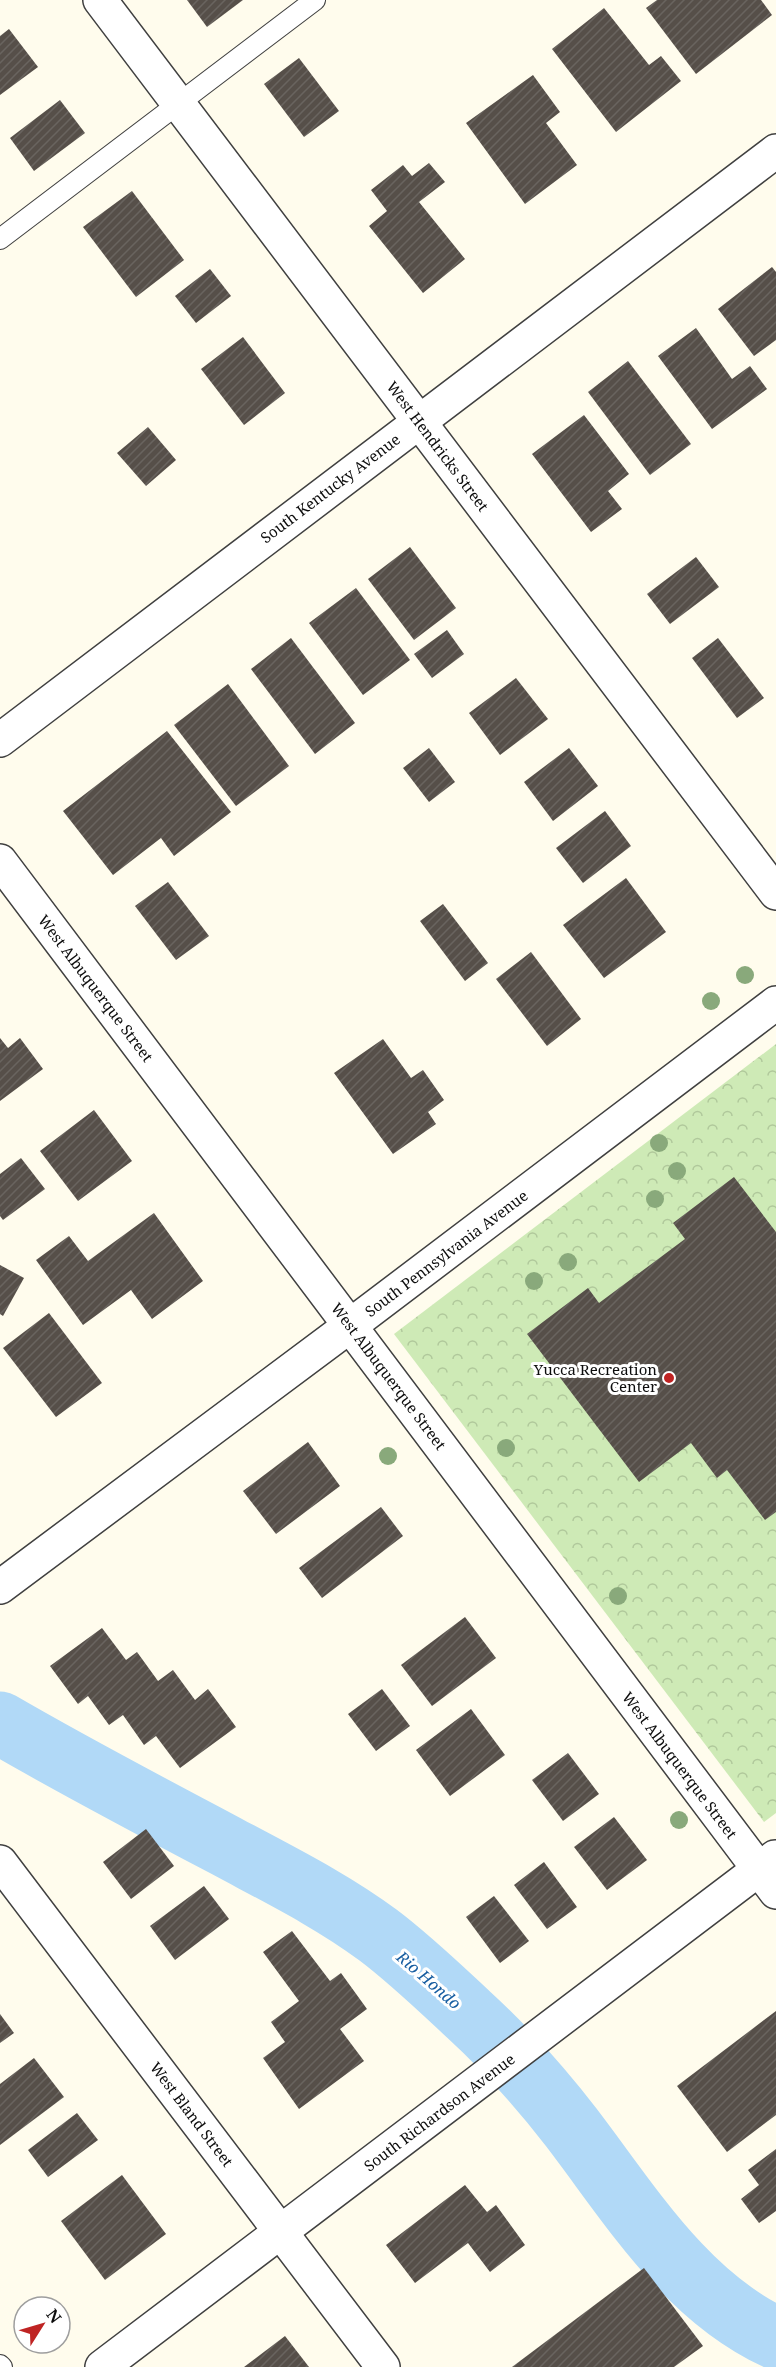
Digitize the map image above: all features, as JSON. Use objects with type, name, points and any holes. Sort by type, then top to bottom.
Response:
[{"type":"street","name":"West Hendricks Street","points":[[100,0],[776,893]]},
{"type":"street","name":"South Kentucky Avenue","points":[[0,740],[776,151]]},
{"type":"street","name":"West Albuquerque Street","points":[[0,861],[351,1325],[770,1872]]},
{"type":"street","name":"South Pennsylvania Avenue","points":[[0,1587],[776,1003]]},
{"type":"street","name":"West Bland Street","points":[[0,1862],[383,2367]]},
{"type":"street","name":"South Richardson Avenue","points":[[102,2367],[536,2038],[770,1872]]},
{"type":"lane","points":[[0,239],[315,0]]},
{"type":"green space","points":[[776,1044],[776,1813],[764,1822],[394,1334]]},
{"type":"building","points":[[187,0],[243,0],[207,27]]},
{"type":"building","points":[[657,0],[761,0],[772,15],[696,74],[646,8]]},
{"type":"building","points":[[604,8],[649,65],[661,56],[681,81],[616,132],[552,49]]},
{"type":"building","points":[[9,29],[38,67],[0,95],[0,36]]},
{"type":"building","points":[[299,58],[339,111],[304,137],[264,84]]},
{"type":"building","points":[[533,75],[560,112],[546,123],[577,165],[525,204],[466,123]]},
{"type":"building","points":[[60,100],[85,133],[34,171],[10,138]]},
{"type":"building","points":[[429,163],[445,182],[419,202],[465,259],[423,293],[369,226],[387,211],[371,190],[403,165],[412,176]]},
{"type":"building","points":[[132,191],[184,260],[136,297],[83,227]]},
{"type":"building","points":[[772,267],[776,272],[776,340],[754,356],[718,309]]},
{"type":"building","points":[[210,269],[231,296],[196,323],[175,296]]},
{"type":"building","points":[[696,328],[732,379],[750,366],[767,389],[712,429],[658,356]]},
{"type":"building","points":[[243,337],[285,393],[244,425],[201,369]]},
{"type":"building","points":[[628,361],[691,444],[650,475],[588,392]]},
{"type":"building","points":[[584,415],[629,474],[608,491],[622,509],[591,532],[532,454]]},
{"type":"building","points":[[148,427],[176,460],[146,486],[117,453]]},
{"type":"building","points":[[410,547],[456,608],[414,640],[368,579]]},
{"type":"building","points":[[696,557],[719,587],[670,624],[647,594]]},
{"type":"building","points":[[356,588],[410,660],[363,695],[309,623]]},
{"type":"building","points":[[447,630],[464,654],[432,678],[414,654]]},
{"type":"building","points":[[291,638],[355,723],[315,754],[251,669]]},
{"type":"building","points":[[718,638],[764,698],[737,718],[692,658]]},
{"type":"building","points":[[516,678],[548,719],[500,755],[469,713]]},
{"type":"building","points":[[228,684],[289,766],[236,806],[174,725]]},
{"type":"building","points":[[167,731],[231,812],[174,856],[161,838],[113,875],[63,811]]},
{"type":"building","points":[[429,748],[455,782],[429,802],[403,768]]},
{"type":"building","points":[[569,748],[598,786],[553,821],[524,782]]},
{"type":"building","points":[[605,811],[631,846],[583,883],[556,848]]},
{"type":"building","points":[[626,878],[666,932],[604,978],[563,925]]},
{"type":"building","points":[[168,882],[209,936],[176,960],[135,906]]},
{"type":"building","points":[[443,904],[488,963],[465,981],[420,921]]},
{"type":"building","points":[[531,952],[581,1019],[547,1046],[496,979]]},
{"type":"building","points":[[0,1038],[8,1048],[20,1038],[43,1069],[0,1101]]},
{"type":"building","points":[[383,1039],[411,1078],[423,1070],[444,1100],[428,1112],[436,1124],[393,1154],[334,1073]]},
{"type":"building","points":[[94,1110],[132,1161],[78,1201],[40,1151]]},
{"type":"building","points":[[21,1158],[45,1189],[3,1220],[0,1216],[0,1174]]},
{"type":"building","name":"Yucca Recreation Center","points":[[734,1177],[776,1232],[776,1512],[765,1520],[727,1470],[717,1478],[691,1443],[639,1482],[527,1334],[588,1288],[599,1303],[685,1239],[673,1223]]},
{"type":"building","points":[[154,1213],[203,1281],[152,1319],[131,1290],[83,1325],[36,1260],[69,1236],[88,1261]]},
{"type":"building","points":[[0,1265],[24,1278],[3,1316],[0,1314]]},
{"type":"building","points":[[49,1313],[102,1383],[56,1417],[3,1348]]},
{"type":"building","points":[[308,1442],[340,1486],[276,1534],[243,1491]]},
{"type":"building","points":[[381,1507],[403,1536],[322,1598],[299,1568]]},
{"type":"building","points":[[465,1617],[496,1658],[432,1706],[401,1665]]},
{"type":"building","points":[[102,1628],[126,1660],[137,1652],[158,1681],[173,1670],[195,1700],[208,1689],[236,1727],[180,1768],[156,1736],[144,1745],[123,1715],[109,1725],[88,1696],[78,1704],[50,1666]]},
{"type":"building","points":[[382,1689],[410,1726],[376,1751],[348,1714]]},
{"type":"building","points":[[471,1709],[505,1755],[450,1796],[416,1750]]},
{"type":"building","points":[[568,1753],[599,1794],[563,1821],[532,1780]]},
{"type":"building","points":[[614,1817],[647,1860],[607,1890],[574,1847]]},
{"type":"building","points":[[146,1829],[174,1866],[131,1899],[103,1862]]},
{"type":"building","points":[[544,1862],[577,1907],[547,1929],[514,1885]]},
{"type":"building","points":[[204,1886],[229,1919],[175,1960],[150,1926]]},
{"type":"building","points":[[494,1896],[529,1941],[500,1963],[466,1917]]},
{"type":"building","points":[[292,1931],[330,1981],[341,1973],[367,2009],[340,2029],[364,2061],[299,2109],[263,2058],[285,2042],[271,2022],[299,2001],[263,1952]]},
{"type":"building","points":[[776,2011],[776,2115],[727,2152],[677,2086]]},
{"type":"building","points":[[0,2014],[14,2033],[0,2043]]},
{"type":"building","points":[[34,2058],[64,2097],[0,2145],[0,2084]]},
{"type":"building","points":[[77,2113],[98,2140],[48,2177],[28,2150]]},
{"type":"building","points":[[776,2149],[776,2211],[759,2223],[741,2199],[759,2185],[748,2170]]},
{"type":"building","points":[[122,2175],[166,2234],[105,2280],[61,2221]]},
{"type":"building","points":[[465,2185],[487,2212],[496,2205],[525,2245],[490,2272],[468,2243],[415,2283],[386,2245]]},
{"type":"building","points":[[644,2268],[703,2346],[674,2367],[512,2367]]},
{"type":"building","points":[[285,2336],[309,2367],[244,2367]]},
{"type":"waterway","name":"Rio Hondo","points":[[0,1723],[112,1786],[304,1888],[342,1910],[390,1944],[469,2015],[522,2069],[571,2127],[638,2217],[687,2273],[743,2320],[776,2338]]},
{"type":"place","name":"Yucca Recreation Center","points":[[669,1378]]}]
